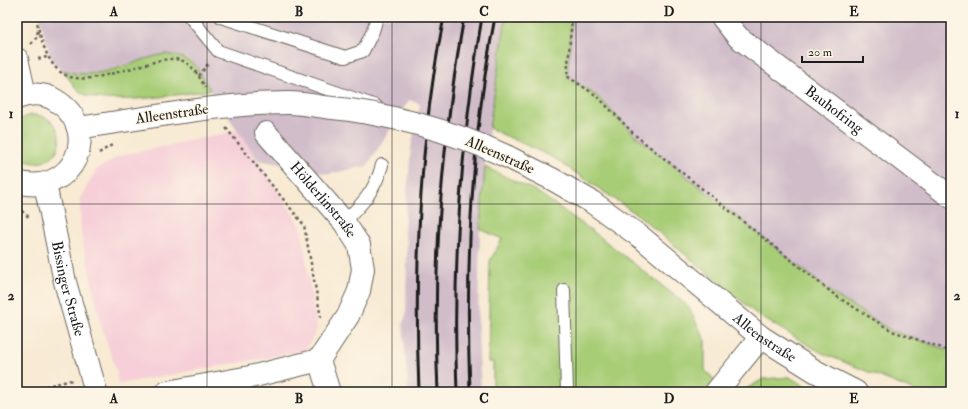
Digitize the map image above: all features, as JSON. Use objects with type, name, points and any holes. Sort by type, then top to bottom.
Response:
[{"type":"street","name":"Bauhofring","points":[[722,17],[738,37],[951,197]]},
{"type":"street","points":[[17,59],[21,96],[38,94],[52,98],[64,105],[73,115],[78,128],[80,142],[77,156],[70,169],[59,178],[45,184],[29,185],[17,182]]},
{"type":"street","name":"Alleenstraße","points":[[78,128],[234,105],[289,103],[340,108],[399,118],[450,133],[508,157],[552,179],[592,202],[642,238],[761,337],[815,371],[856,392]]},
{"type":"street","name":"Hölderlinstraße","points":[[266,133],[344,222],[359,245],[363,269],[359,291],[348,316],[319,360]]},
{"type":"street","name":"Bissinger Straße","points":[[45,184],[65,282],[93,383]]},
{"type":"street","points":[[716,392],[761,337]]},
{"type":"street","points":[[167,392],[250,377],[319,360],[329,392]]},
{"type":"lane","points":[[190,17],[218,51],[378,107]]},
{"type":"lane","points":[[221,17],[345,57],[363,51],[377,17]]},
{"type":"lane","points":[[344,222],[368,198],[378,178],[382,165]]},
{"type":"lane","points":[[564,290],[567,392]]},
{"type":"path","points":[[36,17],[40,40],[47,58],[63,75],[77,80],[104,76],[167,59],[183,61],[199,76],[206,90]]},
{"type":"path","points":[[572,17],[567,76],[597,96],[635,135],[836,296],[892,331],[951,351]]},
{"type":"path","points":[[224,125],[229,134],[304,225],[322,322]]},
{"type":"path","points":[[17,207],[30,218]]},
{"type":"path","points":[[22,392],[62,383],[93,383]]},
{"type":"shaded area","points":[[40,17],[506,17],[489,128],[480,229],[478,329],[481,392],[408,392],[403,323],[406,315],[407,242],[404,231],[411,147],[420,104],[409,100],[367,166],[329,174],[258,160],[210,90],[199,70],[189,59],[165,54],[92,74],[73,74],[63,70],[54,63],[49,53]]},
{"type":"shaded area","points":[[572,17],[951,17],[951,351],[892,331],[836,296],[635,135],[597,96],[567,76]]},
{"type":"shaded area","points":[[238,130],[301,227],[317,330],[305,351],[118,384],[117,373],[101,325],[81,234],[80,199],[96,170],[119,156]]},
{"type":"green space","points":[[506,17],[572,17],[567,76],[597,96],[635,135],[836,296],[892,331],[951,351],[951,392],[917,392],[822,353],[759,316],[638,215],[554,158],[489,128]]},
{"type":"green space","points":[[165,54],[183,58],[194,64],[210,90],[143,98],[105,99],[90,97],[80,92],[63,70],[88,74],[101,72]]},
{"type":"green space","points":[[31,115],[43,117],[52,122],[57,129],[59,138],[58,147],[54,155],[47,160],[36,163],[25,160],[17,154],[17,123],[23,118]]},
{"type":"green space","points":[[485,167],[536,191],[591,230],[688,306],[705,340],[705,370],[726,392],[493,392],[493,362],[488,362],[490,261],[502,239],[480,229]]},
{"type":"green space","points":[[790,377],[814,392],[741,392],[763,379]]},
{"type":"railway","points":[[419,392],[417,298],[420,204],[429,110],[444,17]]},
{"type":"railway","points":[[438,392],[436,298],[440,204],[456,63],[464,17]]},
{"type":"railway","points":[[457,392],[456,298],[460,204],[469,110],[482,17]]},
{"type":"railway","points":[[470,392],[468,298],[469,251],[475,157],[480,110],[495,17]]}]
